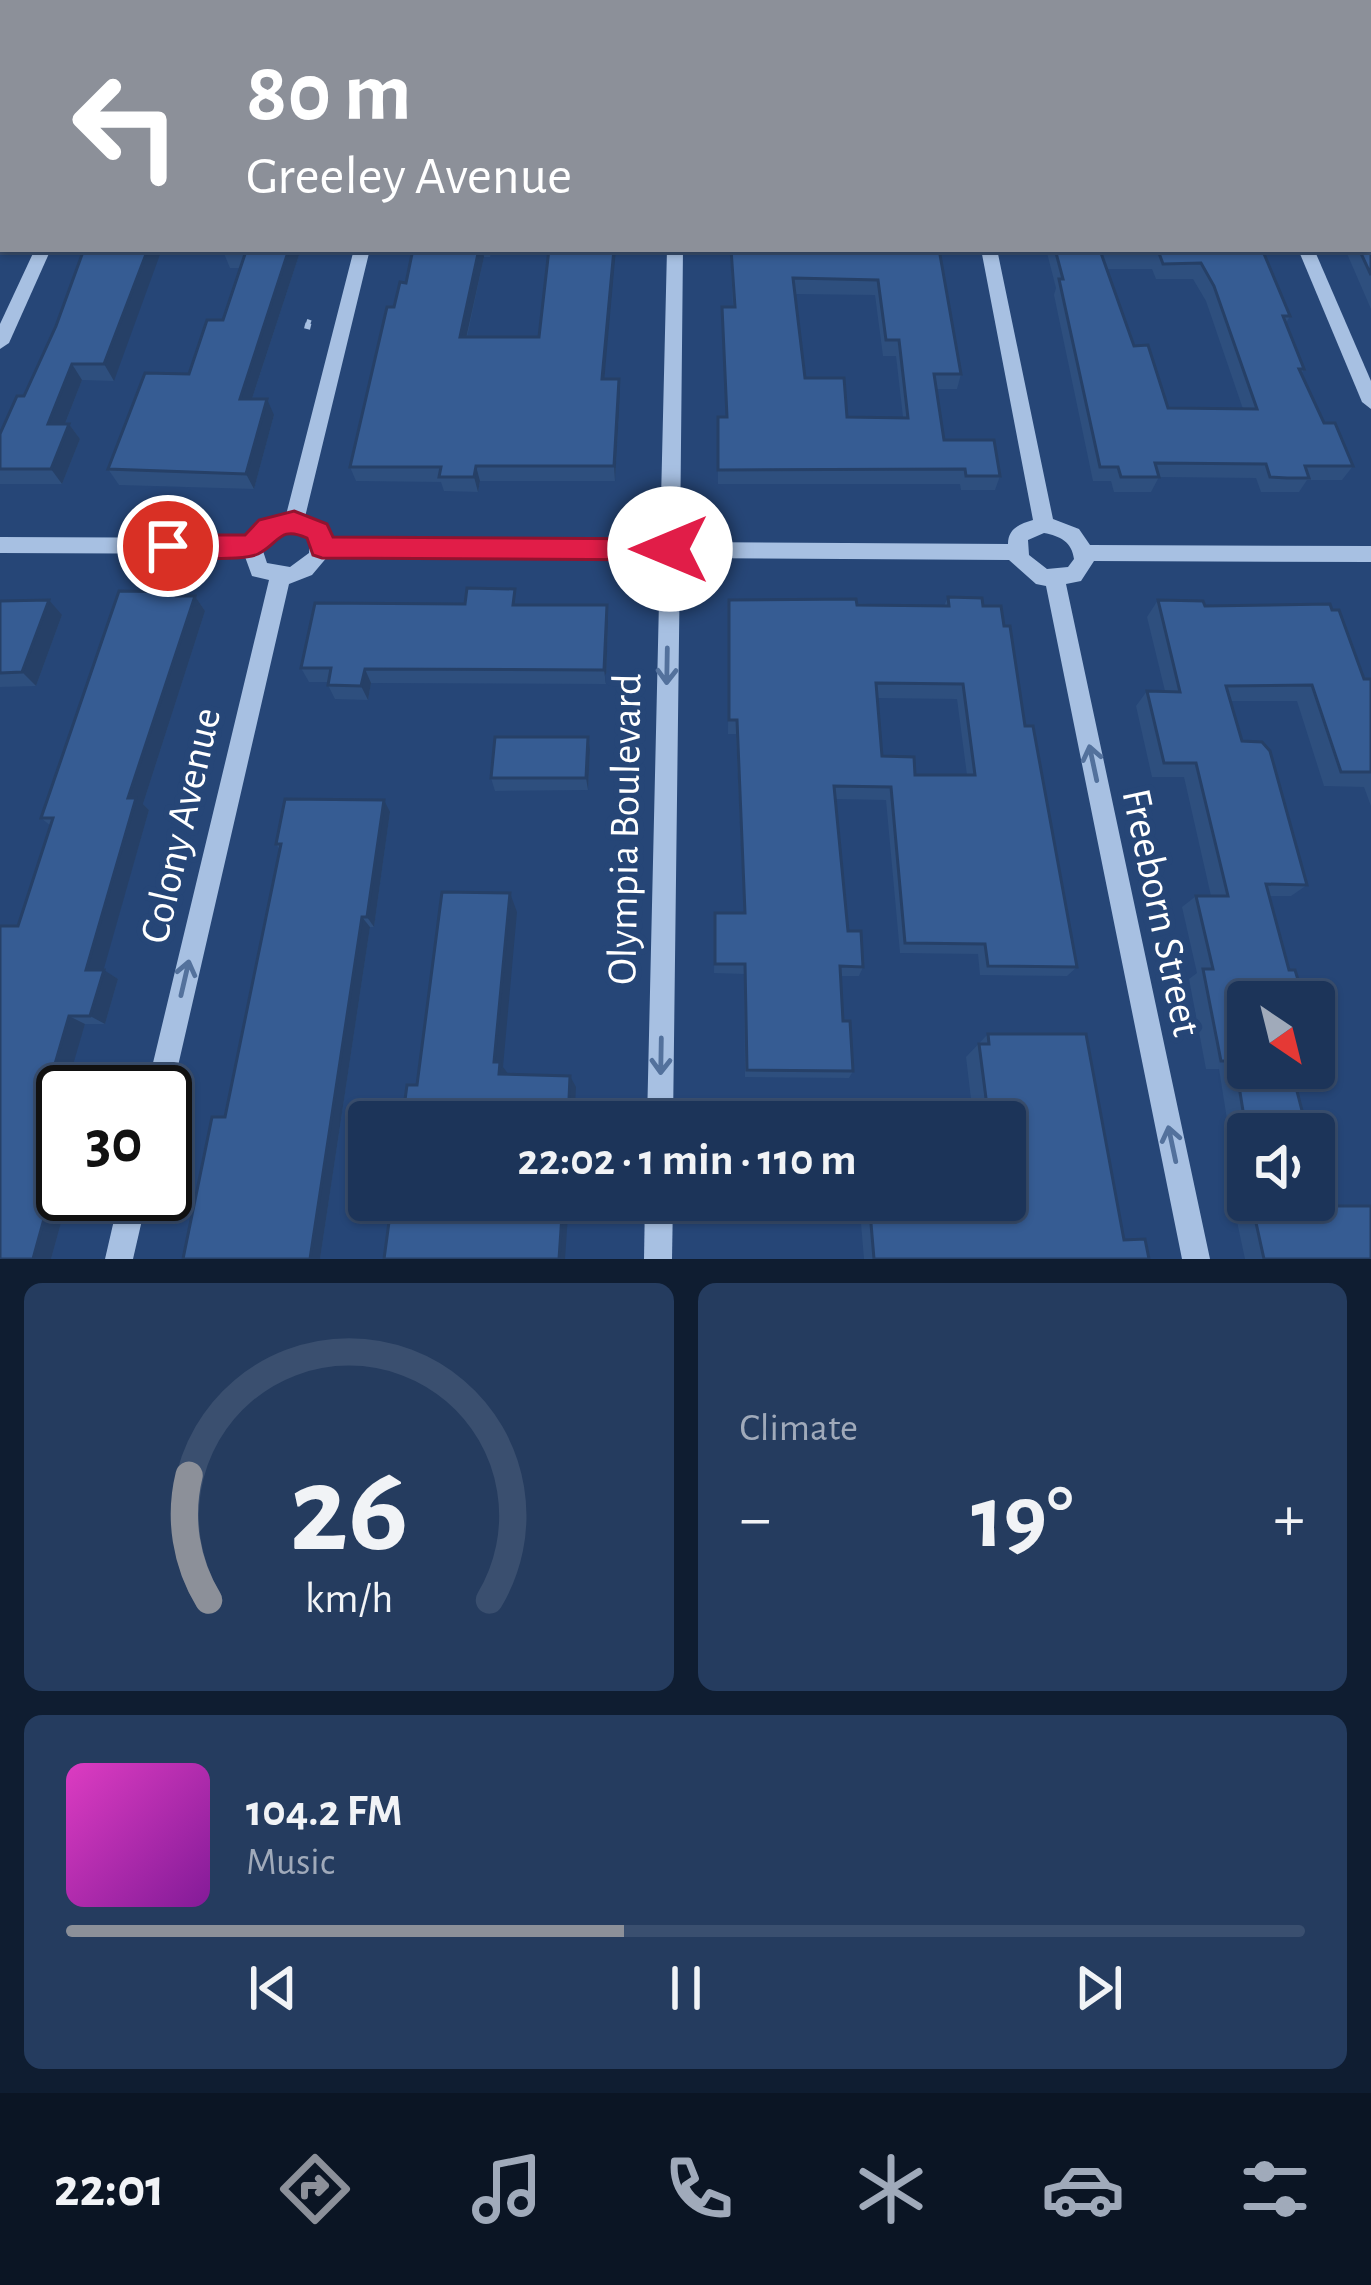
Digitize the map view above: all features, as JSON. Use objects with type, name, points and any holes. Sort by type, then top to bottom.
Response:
[{"type":"street","points":[[0,344],[42,252]]},
{"type":"street","points":[[294,521],[361,252]]},
{"type":"street","name":"Olympia Boulevard","points":[[660,1101],[675,252]]},
{"type":"street","points":[[990,252],[1044,525]]},
{"type":"street","points":[[1307,252],[1371,402]]},
{"type":"street","points":[[0,545],[251,546],[268,527],[294,521],[318,531],[322,548],[312,565],[280,577],[259,570],[251,546]]},
{"type":"street","points":[[1017,552],[1024,531],[1044,525],[1066,530],[1084,553]]},
{"type":"street","points":[[322,548],[1017,552]]},
{"type":"street","points":[[1017,552],[1032,573],[1055,580],[1074,575],[1084,553]]},
{"type":"street","points":[[1084,553],[1371,554]]},
{"type":"street","name":"Colony Avenue","points":[[165,1065],[280,577]]},
{"type":"street","name":"Freeborn Street","points":[[1055,580],[1196,1259]]},
{"type":"street","points":[[119,1259],[128,1221]]},
{"type":"street","points":[[658,1259],[659,1221]]},
{"type":"path","points":[[307,329],[311,314]]},
{"type":"building","points":[[83,252],[147,252],[104,364],[72,364],[48,424],[69,424],[51,469],[0,469],[0,434],[17,396],[24,396]]},
{"type":"building","points":[[246,252],[288,252],[240,399],[267,399],[246,474],[108,469],[145,373],[189,374],[207,320],[223,320]]},
{"type":"building","points":[[412,252],[478,252],[460,337],[539,337],[549,252],[614,252],[602,379],[619,379],[614,466],[476,466],[474,477],[439,477],[441,467],[350,467],[387,307],[394,307],[400,282],[406,283]]},
{"type":"building","points":[[731,252],[940,252],[961,374],[934,374],[944,440],[994,440],[1000,476],[966,476],[965,469],[718,470],[718,417],[727,417],[722,307],[735,307]],"holes":[[[793,278],[878,280],[886,340],[899,340],[908,418],[847,417],[844,378],[805,378]]]},
{"type":"building","points":[[1056,252],[1263,252],[1290,316],[1283,316],[1304,369],[1299,369],[1324,423],[1335,423],[1353,466],[1305,466],[1309,478],[1270,477],[1266,464],[1155,463],[1159,477],[1121,477],[1118,467],[1100,467],[1059,279],[1063,279]],"holes":[[[1101,253],[1159,253],[1163,264],[1201,263],[1214,286],[1257,409],[1168,408],[1148,345],[1134,346]]]},
{"type":"building","points":[[1360,252],[1371,252],[1371,275]]},
{"type":"building","points":[[467,588],[515,589],[513,605],[607,605],[604,670],[365,669],[361,686],[328,685],[331,668],[301,668],[315,603],[465,604]]},
{"type":"building","points":[[119,591],[195,596],[128,798],[136,798],[86,970],[104,970],[90,1016],[69,1016],[55,1065],[36,1065],[36,1221],[43,1221],[33,1259],[0,1259],[0,926],[18,926],[53,818],[41,818]]},
{"type":"building","points":[[948,597],[982,598],[983,606],[1001,606],[1004,626],[1010,626],[1025,726],[1033,726],[1077,967],[988,966],[985,944],[905,943],[891,787],[834,786],[848,931],[861,931],[863,967],[840,966],[843,1021],[850,1021],[853,1071],[747,1070],[745,964],[715,964],[715,913],[745,913],[737,720],[729,720],[729,600],[856,599],[857,605],[949,606]],"holes":[[[876,683],[963,684],[975,775],[915,775],[914,757],[882,756]]]},
{"type":"building","points":[[49,600],[22,672],[0,673],[0,601]]},
{"type":"building","points":[[1158,600],[1203,601],[1205,606],[1330,604],[1332,610],[1339,610],[1364,679],[1371,679],[1371,772],[1341,772],[1312,685],[1226,686],[1242,741],[1262,742],[1270,751],[1307,885],[1266,884],[1289,970],[1295,970],[1298,981],[1227,981],[1227,1061],[1221,1061],[1203,969],[1213,969],[1196,896],[1228,896],[1196,763],[1164,763],[1147,691],[1180,692]]},
{"type":"building","points":[[495,737],[588,737],[586,778],[491,778]]},
{"type":"building","points":[[285,799],[384,800],[310,1259],[183,1259],[212,1117],[225,1117],[281,844],[276,844]]},
{"type":"building","points":[[442,892],[510,893],[494,1062],[500,1062],[499,1074],[570,1076],[569,1101],[405,1101],[407,1085],[417,1085]]},
{"type":"building","points":[[988,1034],[1086,1034],[1124,1240],[1145,1239],[1149,1259],[874,1259],[871,1221],[1026,1221],[1026,1101],[986,1101],[979,1044],[989,1044]]},
{"type":"building","points":[[1239,1089],[1296,1089],[1303,1113],[1243,1113]]},
{"type":"building","points":[[1335,1206],[1371,1206],[1371,1259],[1264,1259],[1256,1221],[1335,1221]]},
{"type":"building","points":[[389,1221],[562,1221],[559,1259],[384,1259]]},
{"type":"route","points":[[168,546],[251,546],[268,527],[303,521],[318,531],[322,548],[670,549]]}]
